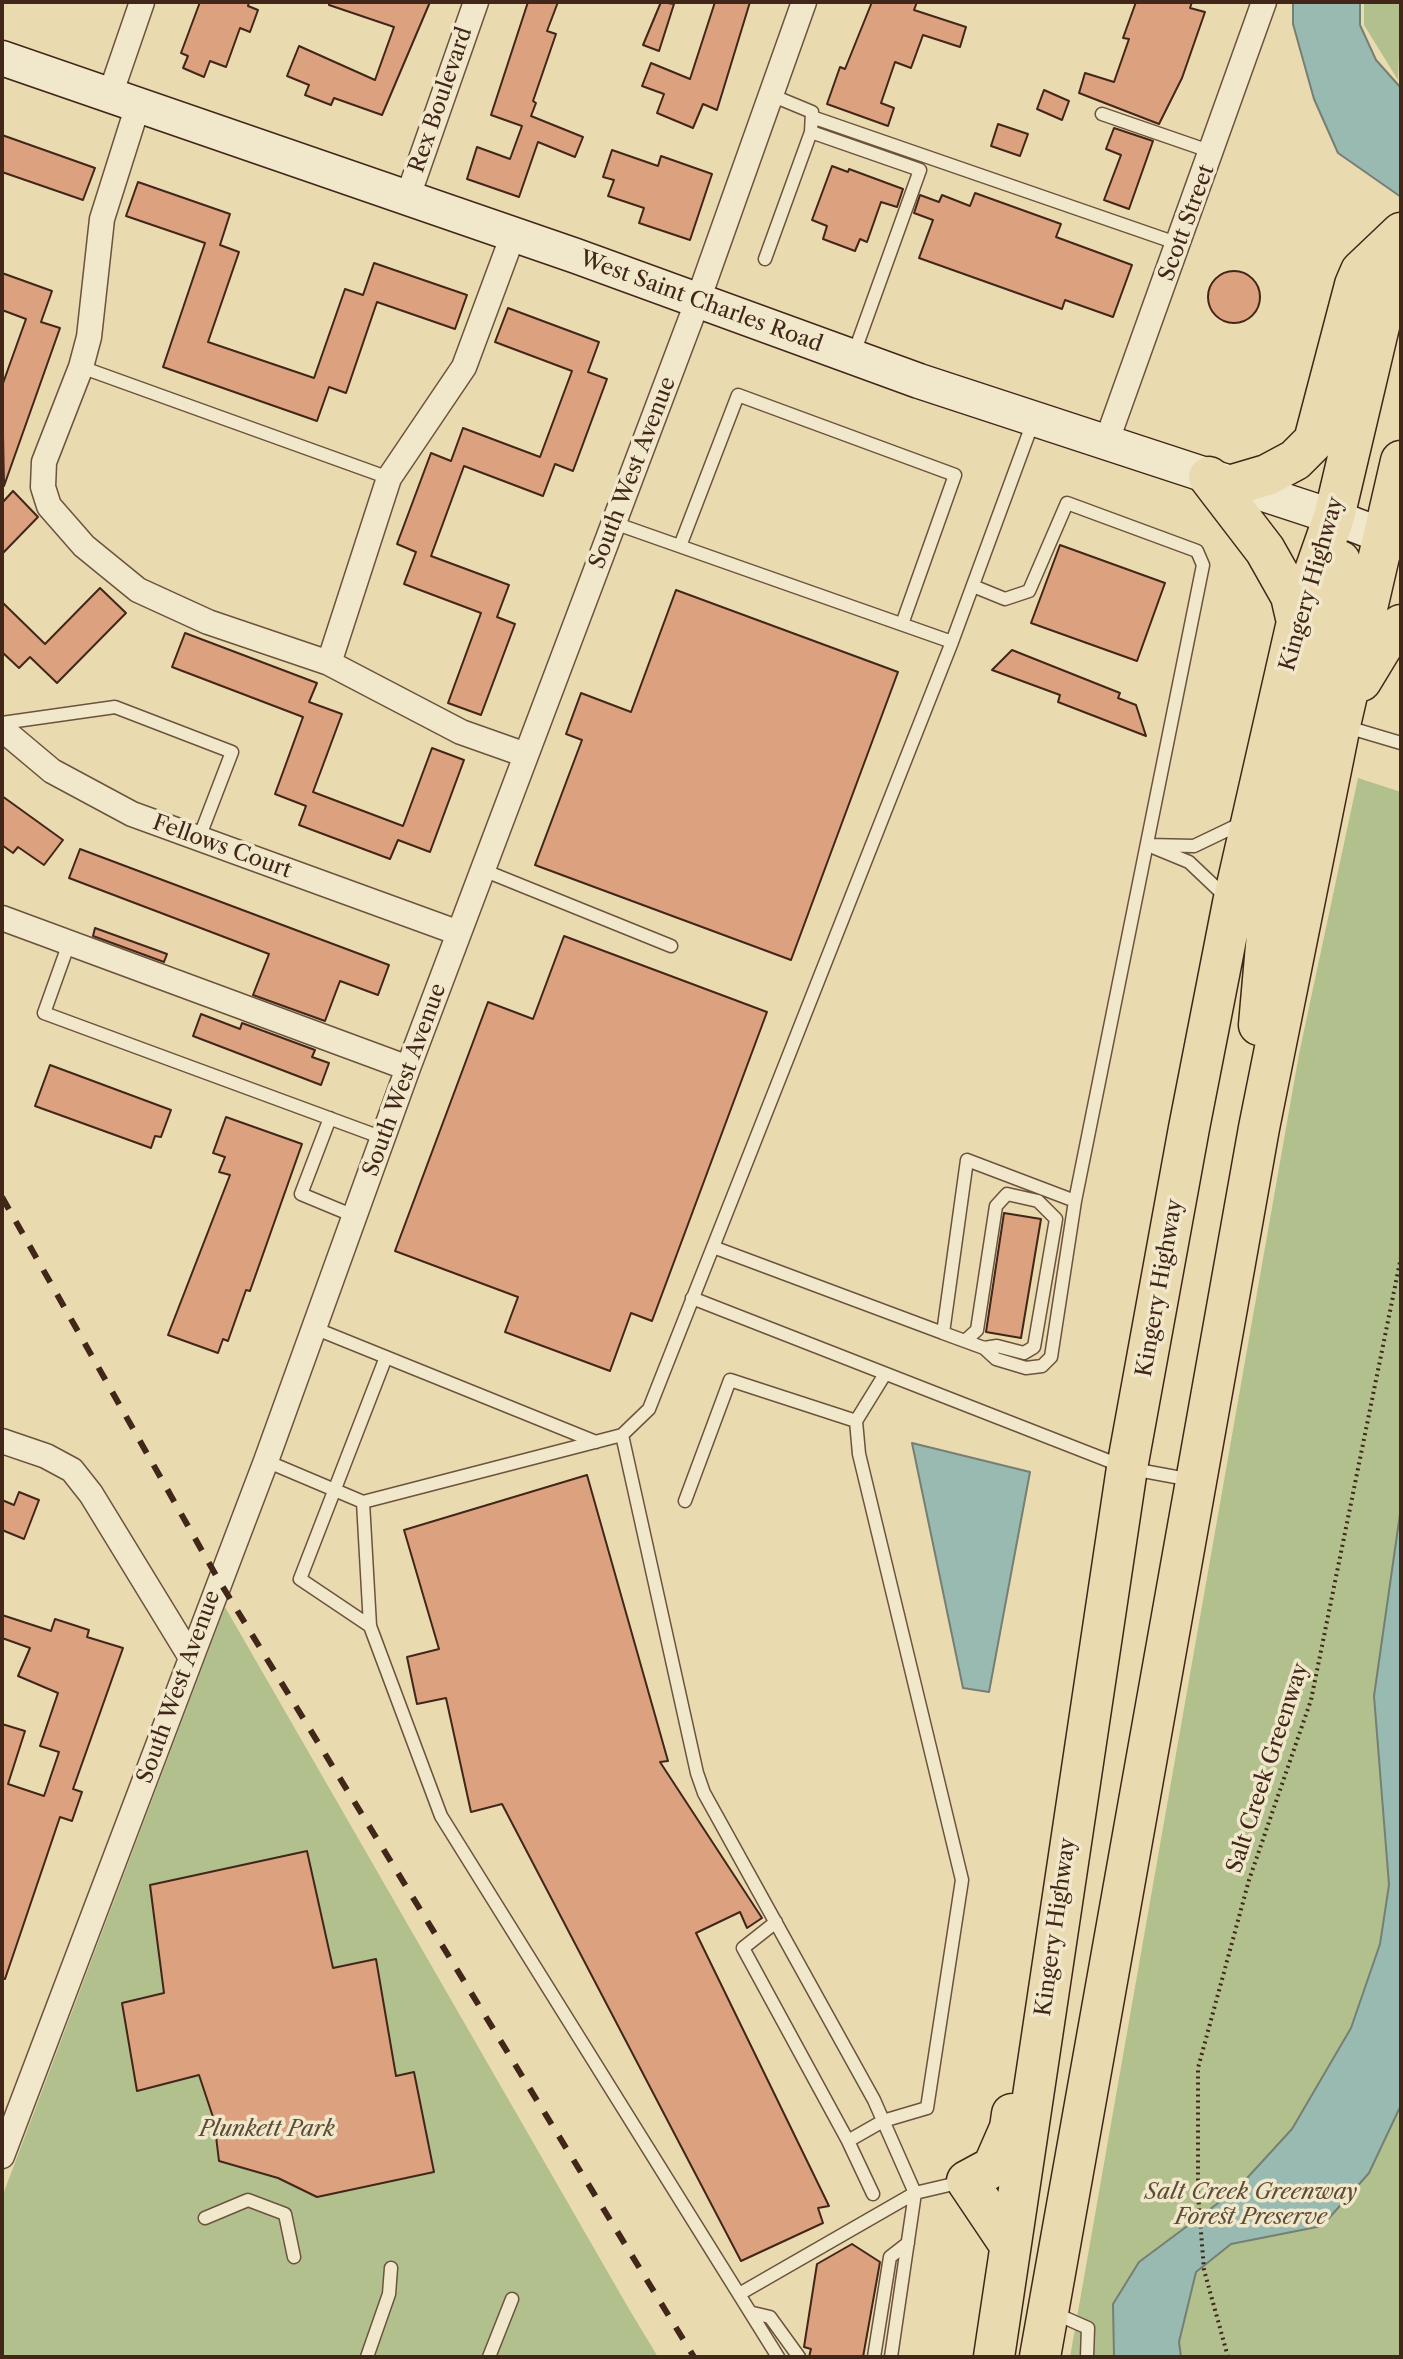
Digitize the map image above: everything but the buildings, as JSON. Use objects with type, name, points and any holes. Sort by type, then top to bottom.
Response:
[{"type":"highway","points":[[1297,622],[1291,596],[1221,481],[1267,475],[1295,460],[1314,441],[1355,285],[1361,271],[1401,233]]},
{"type":"highway","name":"Kingery Highway","points":[[994,2357],[1127,1468],[1233,903],[1297,622],[1334,517],[1401,233]]},
{"type":"highway","points":[[1040,2357],[1259,1128],[1342,716],[1391,540],[1401,461]]},
{"type":"highway","points":[[1259,1128],[1257,1049],[1271,889],[1341,568],[1334,517]]},
{"type":"highway","points":[[1342,716],[1390,633],[1401,625]]},
{"type":"highway","points":[[1010,2245],[967,2181],[993,2167],[1010,2128],[1031,1980],[1061,1896]]},
{"type":"main road","name":"West Saint Charles Road","points":[[2,58],[853,357],[1334,517],[1391,540]]},
{"type":"street","points":[[142,2],[102,219],[89,337],[41,475],[49,506],[84,546],[138,590],[208,622],[329,663],[421,714],[526,755]]},
{"type":"street","name":"Rex Boulevard","points":[[407,199],[476,2]]},
{"type":"street","name":"South West Avenue","points":[[2,2156],[9,2117],[266,1461],[408,1068],[698,300],[804,2]]},
{"type":"street","name":"Scott Street","points":[[1106,443],[1264,2]]},
{"type":"street","points":[[329,663],[389,478],[464,367],[513,235]]},
{"type":"street","name":"Fellows Court","points":[[2,726],[52,771],[89,793],[199,838],[459,933]]},
{"type":"street","points":[[2,918],[408,1068]]},
{"type":"street","points":[[2,1441],[46,1456],[72,1470],[91,1494],[190,1656]]},
{"type":"lane","points":[[765,259],[811,132],[812,117],[812,112],[771,95]]},
{"type":"lane","points":[[1102,114],[1212,152]]},
{"type":"lane","points":[[812,117],[1179,244]]},
{"type":"lane","points":[[811,132],[920,170],[853,357]]},
{"type":"lane","points":[[81,367],[389,478]]},
{"type":"lane","points":[[680,546],[738,395],[955,475],[902,624]]},
{"type":"lane","points":[[266,1461],[363,1502],[622,1435],[649,1409],[952,642],[1034,419]]},
{"type":"lane","points":[[713,1247],[984,1348],[996,1359],[1026,1368],[1042,1366],[1051,1357],[1075,1201],[1203,565],[1197,551],[1067,503],[1029,591],[1005,599],[973,586]]},
{"type":"lane","points":[[614,523],[952,642]]},
{"type":"lane","points":[[2,726],[115,707],[232,752],[199,838]]},
{"type":"lane","points":[[1342,716],[1401,743]]},
{"type":"lane","points":[[1148,845],[1194,846],[1252,818]]},
{"type":"lane","points":[[1148,845],[1189,862],[1233,903]]},
{"type":"lane","points":[[483,870],[671,946]]},
{"type":"lane","points":[[69,943],[44,1013],[383,1138]]},
{"type":"lane","points":[[330,1118],[301,1194],[354,1216]]},
{"type":"lane","points":[[943,1333],[967,1160],[1075,1201]]},
{"type":"lane","points":[[965,1341],[977,1330],[996,1206],[1007,1194],[1038,1201],[1056,1219],[1034,1347],[1024,1353],[997,1346],[984,1348]]},
{"type":"lane","points":[[692,1298],[1127,1468],[1195,1480]]},
{"type":"lane","points":[[314,1328],[596,1442]]},
{"type":"lane","points":[[370,1626],[300,1579],[386,1357]]},
{"type":"lane","points":[[848,2141],[883,2121],[927,2108],[962,1880],[859,1454],[856,1421],[885,1374]]},
{"type":"lane","points":[[685,1501],[730,1380],[856,1421]]},
{"type":"lane","points":[[622,1435],[704,1793],[883,2121],[915,2193],[891,2357]]},
{"type":"lane","points":[[363,1502],[370,1626],[441,1816],[741,2293],[778,2357]]},
{"type":"lane","points":[[776,1922],[743,1948],[848,2141],[873,2194]]},
{"type":"lane","points":[[741,2293],[915,2193],[967,2181]]},
{"type":"lane","points":[[205,2218],[248,2200],[285,2214],[294,2257]]},
{"type":"lane","points":[[874,2357],[890,2257],[908,2243]]},
{"type":"lane","points":[[367,2357],[389,2294],[391,2268]]},
{"type":"lane","points":[[489,2357],[512,2299]]},
{"type":"lane","points":[[1048,2310],[1088,2328],[1087,2357]]},
{"type":"lane","points":[[753,2313],[770,2317],[799,2357]]},
{"type":"path","name":"Salt Creek Greenway","points":[[1228,2357],[1204,2270],[1198,2194],[1198,2068],[1249,1880],[1311,1700],[1401,1257]]},
{"type":"green space","points":[[1364,2],[1401,2],[1398,80],[1364,25]]},
{"type":"green space","name":"Salt Creek Greenway Forest Preserve","points":[[1358,778],[1401,792],[1401,2357],[1070,2357],[1299,1054]]},
{"type":"green space","name":"Plunkett Park","points":[[225,1607],[658,2357],[2,2357],[2,2197]]},
{"type":"water","points":[[1293,2],[1360,2],[1360,25],[1376,60],[1401,88],[1401,197],[1338,153],[1314,99],[1293,24]]},
{"type":"water","points":[[912,1443],[1030,1472],[989,1692],[963,1688]]},
{"type":"water","points":[[1401,1507],[1401,2105],[1369,2173],[1322,2226],[1231,2244],[1196,2272],[1179,2342],[1181,2357],[1114,2357],[1113,2304],[1139,2262],[1237,2189],[1292,2129],[1351,2028],[1380,1944],[1389,1885],[1374,1696]]},
{"type":"railway","points":[[2,1197],[218,1579],[694,2357]]}]
